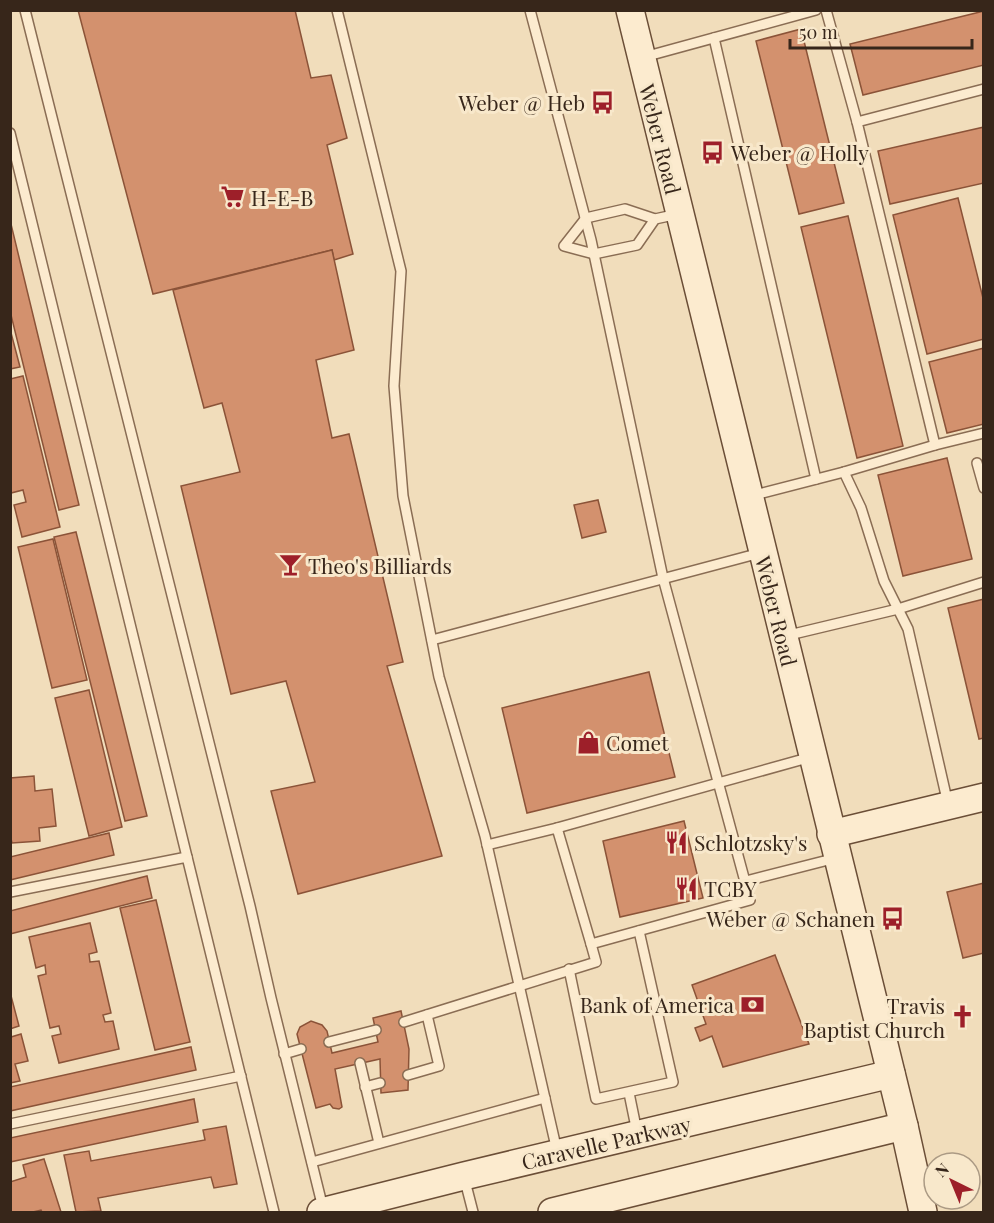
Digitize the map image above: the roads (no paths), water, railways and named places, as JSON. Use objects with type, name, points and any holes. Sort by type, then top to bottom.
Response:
[{"type":"main road","name":"Weber Road","points":[[630,10],[641,58],[667,216],[749,497],[904,1126],[923,1212]]},
{"type":"main road","points":[[834,846],[948,806],[984,797]]},
{"type":"main road","name":"Caravelle Parkway","points":[[323,1212],[891,1074]]},
{"type":"main road","points":[[552,1212],[904,1126]]},
{"type":"lane","points":[[25,10],[247,894],[323,1212]]},
{"type":"lane","points":[[337,10],[401,271],[394,386],[404,496],[441,687],[487,845],[558,1154]]},
{"type":"lane","points":[[530,10],[586,218],[663,578],[750,900],[591,944]]},
{"type":"lane","points":[[641,58],[816,10]]},
{"type":"lane","points":[[826,10],[857,122],[935,445]]},
{"type":"lane","points":[[714,38],[816,480]]},
{"type":"lane","points":[[857,122],[984,89]]},
{"type":"lane","points":[[10,133],[14,161],[274,1212]]},
{"type":"lane","points":[[625,209],[667,216],[637,245],[594,254],[564,246],[586,218],[625,209]]},
{"type":"lane","points":[[749,497],[984,433]]},
{"type":"lane","points":[[977,463],[984,488]]},
{"type":"lane","points":[[844,472],[861,508],[884,581],[908,629],[948,806]]},
{"type":"lane","points":[[432,640],[763,552]]},
{"type":"lane","points":[[783,636],[898,609],[984,582]]},
{"type":"lane","points":[[487,845],[557,828],[813,756]]},
{"type":"lane","points":[[404,1022],[596,962],[557,828]]},
{"type":"lane","points":[[746,881],[834,846]]},
{"type":"lane","points":[[10,892],[187,856]]},
{"type":"lane","points":[[569,969],[596,1099],[673,1082],[639,931]]},
{"type":"lane","points":[[408,1075],[439,1066],[427,1015]]},
{"type":"lane","points":[[329,1042],[376,1030]]},
{"type":"lane","points":[[353,1036],[355,1047]]},
{"type":"lane","points":[[285,1054],[301,1049]]},
{"type":"lane","points":[[360,1063],[379,1143]]},
{"type":"lane","points":[[10,1124],[241,1077]]},
{"type":"lane","points":[[365,1087],[380,1083]]},
{"type":"lane","points":[[629,1093],[638,1134]]},
{"type":"lane","points":[[312,1162],[545,1098]]},
{"type":"lane","points":[[464,1176],[473,1212]]},
{"type":"place","name":"Weber @ Heb","points":[[603,102]]},
{"type":"place","name":"Weber @ Holly","points":[[713,152]]},
{"type":"place","name":"H-E-B","points":[[233,197]]},
{"type":"place","name":"Theo's Billiards","points":[[290,565]]},
{"type":"place","name":"Comet","points":[[588,742]]},
{"type":"place","name":"Schlotzsky's","points":[[676,842]]},
{"type":"place","name":"TCBY","points":[[686,888]]},
{"type":"place","name":"Weber @ Schanen","points":[[893,918]]},
{"type":"place","name":"Bank of America","points":[[752,1004]]},
{"type":"place","name":"Travis Baptist Church","points":[[963,1017]]}]
